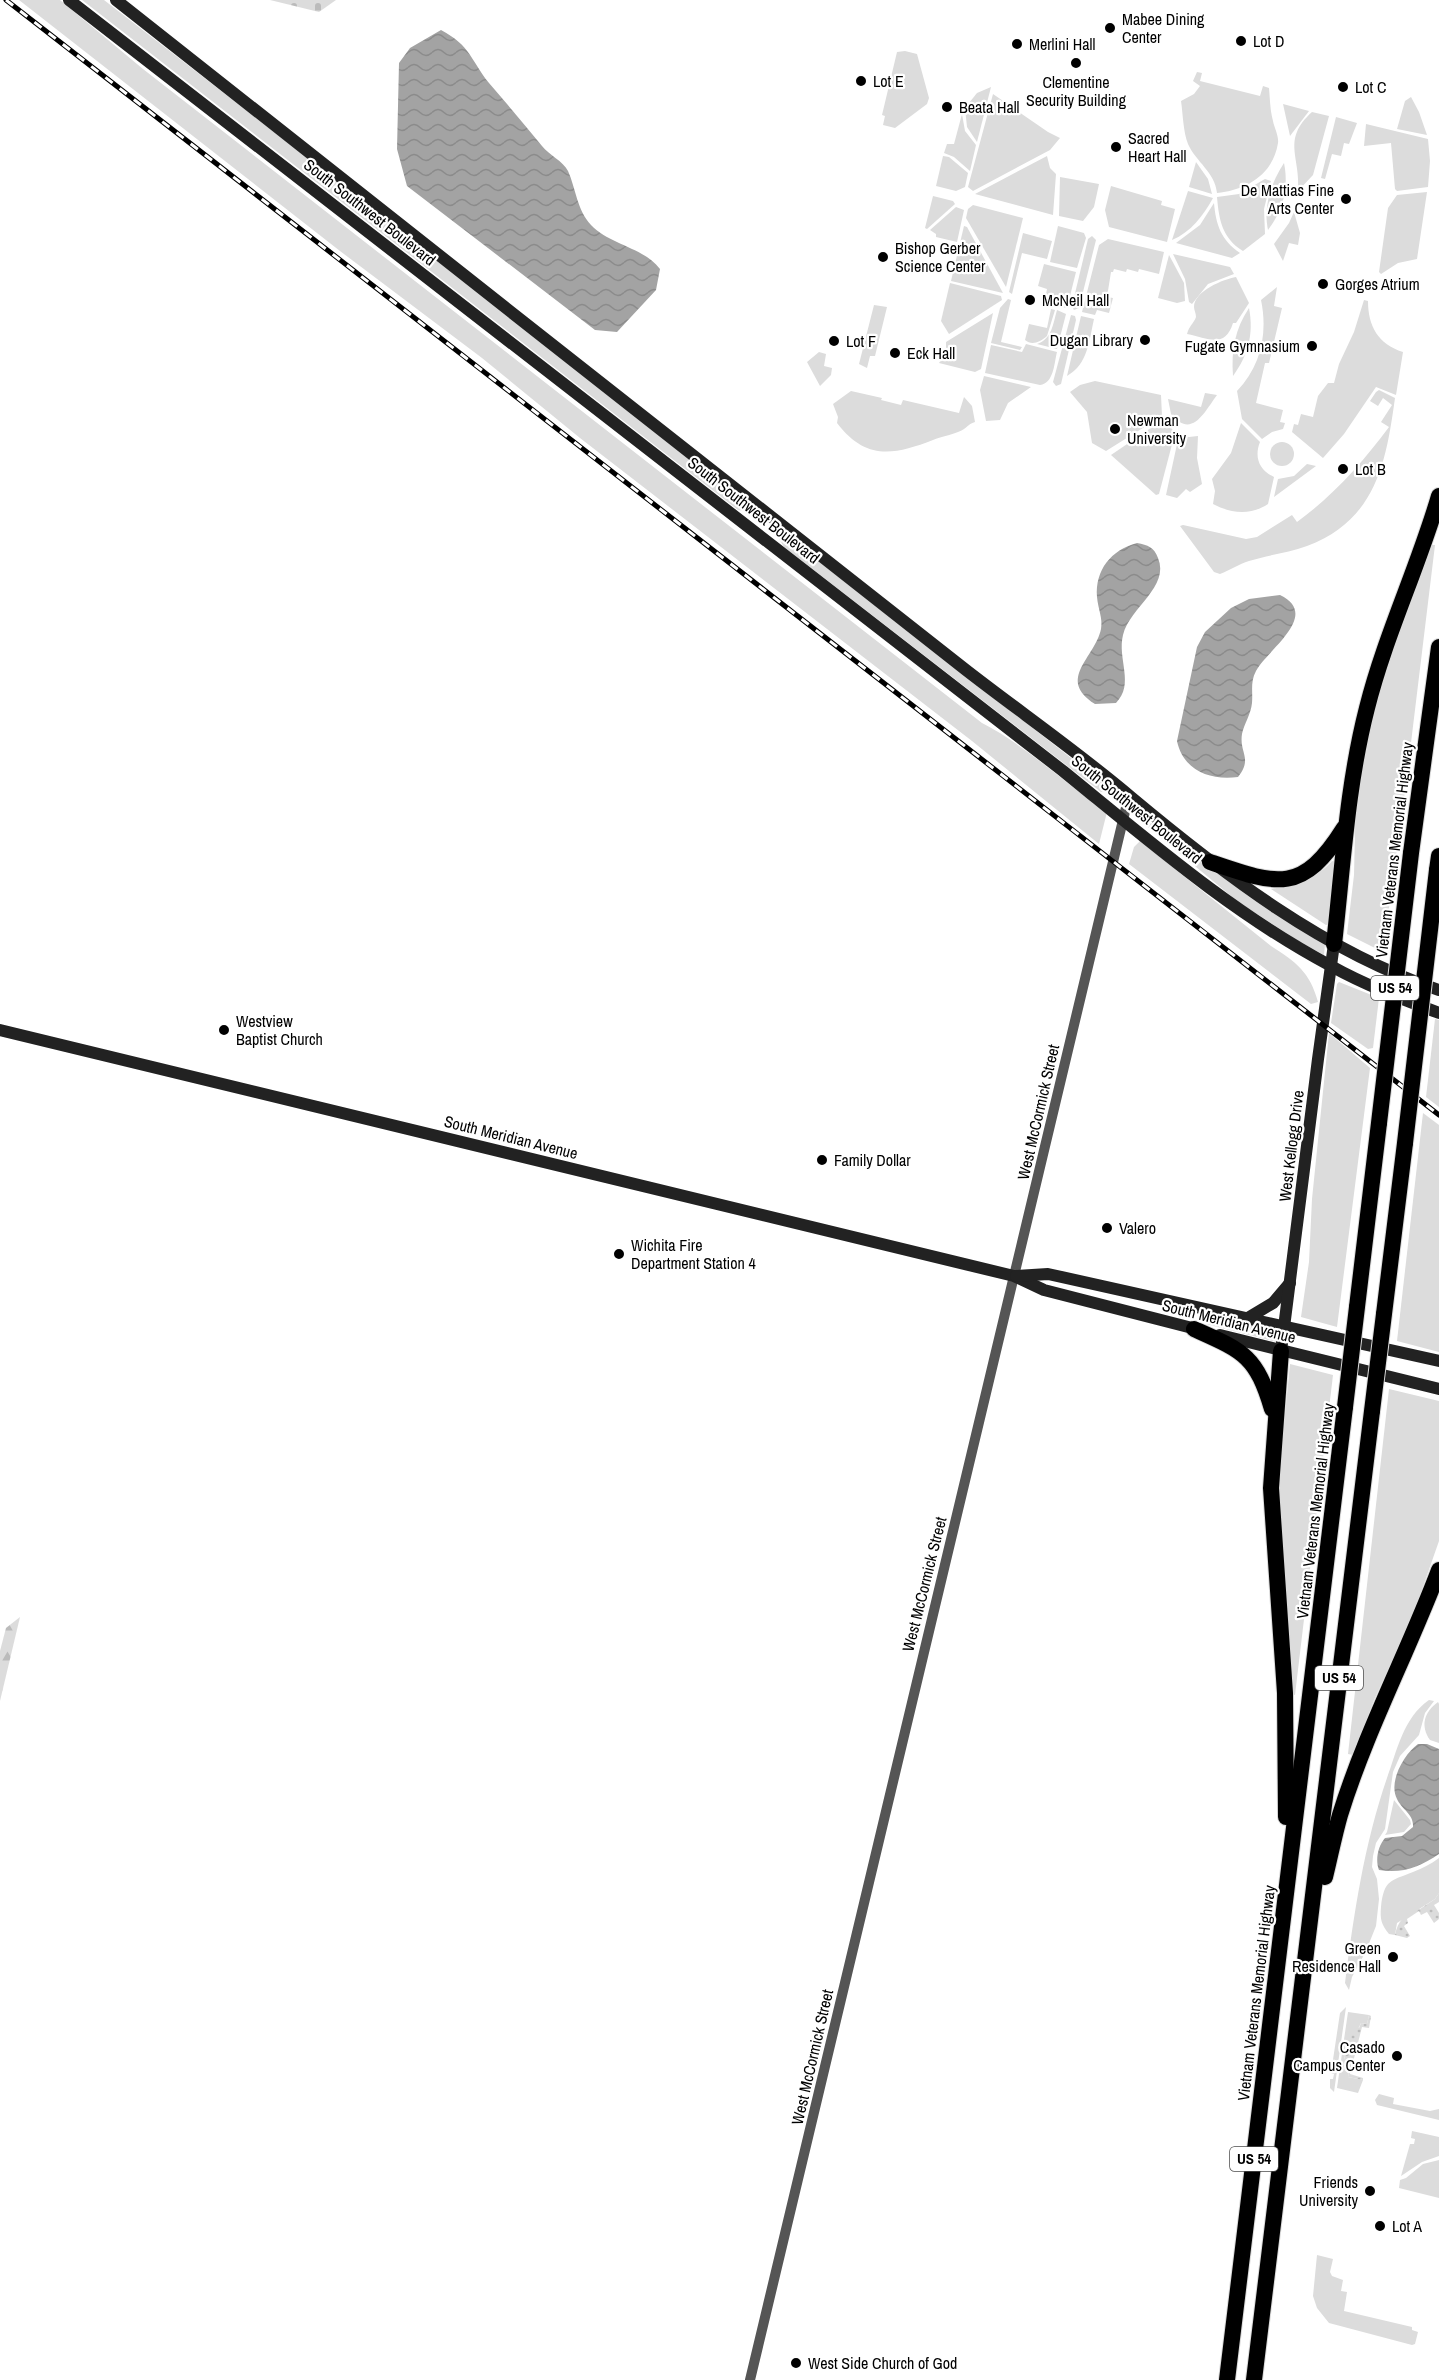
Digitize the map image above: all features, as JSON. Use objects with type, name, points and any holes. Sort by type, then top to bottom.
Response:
[{"type":"highway","points":[[1334,944],[1346,825],[1356,753],[1367,705],[1439,496]]},
{"type":"highway","name":"Vietnam Veterans Memorial Highway","points":[[1227,2380],[1411,853],[1439,647]]},
{"type":"highway","points":[[1210,862],[1255,878],[1271,881],[1288,879],[1314,867],[1328,853],[1346,825]]},
{"type":"highway","name":"US 54","points":[[1254,2380],[1438,863]]},
{"type":"highway","points":[[1194,1329],[1237,1348],[1254,1365],[1265,1385],[1275,1417]]},
{"type":"highway","points":[[1281,1351],[1271,1488],[1287,1754],[1281,1938]]},
{"type":"highway","points":[[1308,1945],[1340,1816],[1367,1742],[1422,1617],[1439,1570]]},
{"type":"main road","name":"South Southwest Boulevard","points":[[69,0],[1236,907],[1331,966],[1381,991],[1439,1013]]},
{"type":"main road","name":"South Southwest Boulevard","points":[[116,0],[835,568],[1129,795],[1210,862],[1334,944],[1408,980],[1439,990]]},
{"type":"main road","name":"West Kellogg Drive","points":[[1281,1351],[1334,944]]},
{"type":"main road","name":"South Meridian Avenue","points":[[0,1030],[1014,1276],[1044,1290],[1439,1389]]},
{"type":"main road","name":"South Meridian Avenue","points":[[1014,1276],[1048,1274],[1284,1325],[1439,1362]]},
{"type":"main road","points":[[1248,1318],[1273,1303],[1290,1282]]},
{"type":"street","name":"West McCormick Street","points":[[750,2380],[1129,795]]},
{"type":"green space","points":[[19,0],[60,0],[143,69],[982,723],[1015,743],[1107,812],[1099,844],[972,741],[580,438],[482,358],[340,251]]},
{"type":"green space","points":[[82,0],[104,0],[510,315],[745,502],[752,512],[738,510]]},
{"type":"green space","points":[[270,0],[336,0],[319,12]]},
{"type":"green space","points":[[897,52],[917,54],[929,98],[927,104],[895,128],[883,125],[885,116],[882,115]]},
{"type":"green space","points":[[1197,72],[1202,73],[1200,81],[1260,96],[1263,86],[1269,88],[1271,113],[1278,143],[1270,164],[1264,172],[1248,184],[1217,193],[1213,179],[1188,144],[1181,101],[1194,94],[1200,86],[1193,81]]},
{"type":"green space","points":[[991,87],[977,142],[967,127],[965,108],[977,93]]},
{"type":"green space","points":[[993,94],[1060,138],[1050,150],[973,191],[968,187]]},
{"type":"green space","points":[[1411,97],[1427,135],[1397,129],[1405,101]]},
{"type":"green space","points":[[1283,104],[1309,111],[1290,136]]},
{"type":"green space","points":[[1312,112],[1329,116],[1313,175],[1298,191],[1295,140],[1297,131]]},
{"type":"green space","points":[[962,114],[965,131],[976,145],[970,171],[954,157],[944,153],[947,144],[954,144]]},
{"type":"green space","points":[[1336,117],[1357,123],[1349,144],[1344,143],[1341,156],[1332,154],[1325,179],[1321,178]]},
{"type":"green space","points":[[1366,124],[1428,139],[1430,161],[1428,187],[1397,191],[1395,189],[1391,143],[1364,146]]},
{"type":"green space","points":[[943,156],[949,157],[968,173],[965,187],[956,191],[936,186]]},
{"type":"green space","points":[[1047,156],[1050,168],[1056,174],[1053,215],[975,194]]},
{"type":"green space","points":[[1196,162],[1208,179],[1212,194],[1189,187]]},
{"type":"green space","points":[[1284,163],[1286,181],[1284,198],[1278,215],[1268,230],[1269,195]]},
{"type":"green space","points":[[1060,177],[1099,184],[1094,207],[1083,221],[1059,216]]},
{"type":"green space","points":[[1265,179],[1271,181],[1264,209],[1265,234],[1243,251],[1230,240],[1223,228],[1217,197],[1239,194]]},
{"type":"green space","points":[[1111,186],[1162,201],[1161,205],[1175,209],[1167,242],[1109,227],[1105,210]]},
{"type":"green space","points":[[1188,191],[1213,198],[1196,223],[1185,233],[1172,240]]},
{"type":"green space","points":[[1427,192],[1417,259],[1398,263],[1381,274],[1379,272],[1388,208],[1397,195]]},
{"type":"green space","points":[[933,196],[953,201],[955,204],[927,229],[925,228]]},
{"type":"green space","points":[[1214,203],[1216,218],[1224,237],[1240,253],[1232,258],[1176,243],[1200,225]]},
{"type":"green space","points":[[973,205],[1023,218],[1006,287],[966,218],[968,209]]},
{"type":"green space","points":[[956,207],[964,210],[957,242],[936,237],[936,234],[930,230]]},
{"type":"green space","points":[[1294,212],[1300,233],[1298,245],[1289,243],[1283,261],[1274,244]]},
{"type":"green space","points":[[964,226],[967,227],[1003,293],[951,281]]},
{"type":"green space","points":[[1058,226],[1084,233],[1086,238],[1077,268],[1050,262]]},
{"type":"green space","points":[[1023,233],[1052,241],[1047,259],[1022,253],[1012,294],[1009,292]]},
{"type":"green space","points":[[1092,236],[1096,240],[1079,308],[1074,310],[1072,306],[1088,239]]},
{"type":"green space","points":[[1108,239],[1164,252],[1159,274],[1139,269],[1138,272],[1127,269],[1126,272],[1114,269],[1111,272],[1107,297],[1113,298],[1109,313],[1097,310],[1095,315],[1082,312],[1099,245]]},
{"type":"green space","points":[[1173,254],[1230,267],[1234,274],[1208,284],[1192,304],[1189,302],[1185,279]]},
{"type":"green space","points":[[1169,255],[1184,283],[1185,301],[1177,303],[1158,298]]},
{"type":"green space","points":[[1044,264],[1076,272],[1067,308],[1052,305],[1053,301],[1045,299],[1047,289],[1038,286]]},
{"type":"green space","points":[[1236,277],[1249,303],[1236,323],[1233,323],[1230,331],[1215,340],[1187,334],[1196,317],[1194,307],[1199,296],[1217,283]]},
{"type":"green space","points":[[950,283],[1001,296],[1002,300],[949,334],[941,321]]},
{"type":"green space","points":[[1277,287],[1274,306],[1282,308],[1269,363],[1265,363],[1256,403],[1283,410],[1280,422],[1285,423],[1283,429],[1272,432],[1262,439],[1242,419],[1237,391],[1252,371],[1261,348],[1264,325],[1261,300]]},
{"type":"green space","points":[[1008,299],[1011,300],[1001,342],[1022,347],[1020,350],[991,343],[1000,308]]},
{"type":"green space","points":[[1364,300],[1368,301],[1372,326],[1376,333],[1394,349],[1403,352],[1396,395],[1376,387],[1344,434],[1323,458],[1292,432],[1294,424],[1298,425],[1301,414],[1313,417],[1318,396],[1328,383],[1334,383]]},
{"type":"green space","points":[[874,305],[887,307],[875,356],[870,356],[867,368],[859,364]]},
{"type":"green space","points":[[1249,308],[1251,327],[1248,344],[1243,360],[1233,376],[1235,340],[1240,324]]},
{"type":"green space","points":[[1051,309],[1055,310],[1047,336],[1036,342],[1030,343],[1025,340],[1029,324],[1047,328]]},
{"type":"green space","points":[[1057,310],[1066,314],[1057,349],[1037,344],[1049,335]]},
{"type":"green space","points":[[993,313],[981,369],[975,372],[939,363],[946,353],[946,342]]},
{"type":"green space","points":[[1071,315],[1075,316],[1076,320],[1061,384],[1056,386],[1053,382]]},
{"type":"green space","points":[[1081,316],[1094,319],[1089,344],[1079,365],[1067,376]]},
{"type":"green space","points":[[1026,344],[1057,352],[1053,372],[1045,384],[1040,385],[985,373],[991,345],[1022,352]]},
{"type":"green space","points":[[819,352],[826,354],[824,366],[832,368],[831,375],[820,386],[807,362]]},
{"type":"green space","points":[[984,376],[1031,387],[1008,403],[1000,420],[986,421],[980,390]]},
{"type":"green space","points":[[1095,381],[1161,395],[1162,416],[1106,451],[1092,443],[1087,412],[1070,392],[1080,385]]},
{"type":"green space","points":[[1379,390],[1395,398],[1387,445],[1374,487],[1363,505],[1349,521],[1330,535],[1307,546],[1249,561],[1220,574],[1214,572],[1180,526],[1246,539],[1257,537],[1292,515],[1297,522],[1347,478],[1389,427],[1381,422],[1392,405],[1383,398],[1378,406],[1370,401]]},
{"type":"green space","points":[[851,391],[901,405],[903,400],[959,413],[964,397],[972,406],[975,422],[958,432],[906,449],[881,451],[870,449],[859,444],[837,423],[838,417],[833,404]]},
{"type":"green space","points":[[1205,393],[1217,395],[1203,415],[1192,424],[1185,424],[1171,414],[1168,399],[1201,407]]},
{"type":"green space","points":[[1164,419],[1175,433],[1159,494],[1156,495],[1111,455]]},
{"type":"green space","points":[[1241,423],[1260,442],[1259,463],[1274,477],[1268,504],[1247,512],[1226,509],[1213,504],[1215,491],[1212,479],[1231,453]]},
{"type":"green space","points":[[1179,435],[1198,436],[1197,458],[1202,484],[1190,492],[1186,489],[1177,498],[1166,495]]},
{"type":"green space","points":[[1282,442],[1291,445],[1294,454],[1291,463],[1282,466],[1273,463],[1270,454],[1273,445]]},
{"type":"green space","points":[[1307,464],[1316,466],[1274,497],[1278,479],[1294,476]]},
{"type":"green space","points":[[778,537],[790,539],[1107,786],[1107,792],[1101,792],[784,547]]},
{"type":"green space","points":[[1430,545],[1435,545],[1383,952],[1347,934],[1354,875],[1356,790],[1371,713]]},
{"type":"green space","points":[[1151,823],[1265,906],[1325,944],[1324,955],[1237,901],[1148,827]]},
{"type":"green space","points":[[1140,841],[1295,963],[1311,983],[1318,1002],[1311,1004],[1129,864],[1134,847]]},
{"type":"green space","points":[[1332,861],[1336,862],[1329,924],[1326,925],[1271,889],[1304,881],[1319,873]]},
{"type":"green space","points":[[1339,982],[1379,998],[1373,1048],[1368,1049],[1331,1023]]},
{"type":"green space","points":[[1435,1019],[1439,1020],[1439,1107],[1426,1097]]},
{"type":"green space","points":[[1329,1033],[1370,1068],[1337,1327],[1301,1317],[1309,1262],[1312,1199]]},
{"type":"green space","points":[[1423,1113],[1439,1125],[1439,1352],[1397,1341]]},
{"type":"green space","points":[[1206,1320],[1234,1322],[1279,1331],[1277,1342],[1206,1324]]},
{"type":"green space","points":[[1290,1364],[1333,1375],[1295,1695],[1292,1694],[1278,1486]]},
{"type":"green space","points":[[1389,1389],[1439,1401],[1439,1541],[1413,1615],[1374,1700],[1353,1755],[1348,1754]]},
{"type":"green space","points":[[20,1617],[0,1701],[0,1651],[6,1628]]},
{"type":"green space","points":[[1429,1700],[1434,1701],[1425,1713],[1419,1735],[1400,1756],[1393,1772],[1385,1829],[1376,1843],[1373,1856],[1372,1867],[1377,1879],[1379,1899],[1376,1926],[1352,1977],[1349,1990],[1345,1983],[1356,1905],[1372,1828],[1407,1725],[1420,1707]]},
{"type":"green space","points":[[1438,1702],[1439,1743],[1430,1740],[1424,1724],[1429,1710]]},
{"type":"green space","points":[[1394,1800],[1411,1824],[1404,1832],[1385,1835],[1387,1832]]},
{"type":"green space","points":[[1439,1858],[1439,1893],[1435,1899],[1397,1923],[1395,1935],[1389,1934],[1381,1915],[1382,1898],[1387,1886],[1390,1882]]},
{"type":"green space","points":[[1439,1893],[1439,1902],[1434,1905],[1439,1913],[1439,1919],[1434,1923],[1427,1912],[1421,1915],[1419,1911],[1407,1919],[1408,1923],[1404,1926],[1410,1936],[1407,1938],[1395,1935],[1405,1916],[1435,1899]]},
{"type":"green space","points":[[1346,2007],[1334,2092],[1330,2088],[1330,2079],[1333,2079],[1334,2074],[1331,2073],[1340,2013]]},
{"type":"green space","points":[[1348,2012],[1369,2015],[1367,2024],[1361,2023],[1344,2058],[1349,2070],[1348,2077],[1363,2080],[1358,2093],[1337,2088]]},
{"type":"green space","points":[[1369,2015],[1371,2016],[1369,2028],[1362,2027],[1350,2074],[1363,2078],[1363,2080],[1348,2077],[1349,2070],[1343,2068],[1347,2038],[1352,2027],[1359,2028],[1361,2023],[1367,2024]]},
{"type":"green space","points":[[1379,2094],[1394,2098],[1393,2104],[1430,2111],[1439,2109],[1439,2120],[1377,2105],[1375,2100]]},
{"type":"green space","points":[[1412,2131],[1439,2137],[1439,2156],[1422,2162],[1401,2176],[1410,2144],[1414,2144],[1415,2139],[1411,2138]]},
{"type":"green space","points":[[1439,2160],[1439,2198],[1399,2188],[1400,2180],[1423,2164]]},
{"type":"green space","points":[[1317,2255],[1333,2259],[1330,2272],[1332,2276],[1343,2280],[1341,2291],[1347,2292],[1344,2311],[1412,2327],[1412,2330],[1418,2332],[1415,2344],[1329,2323],[1317,2308],[1313,2296]]},
{"type":"water","points":[[441,30],[464,47],[489,83],[542,146],[566,167],[580,206],[591,225],[607,237],[645,256],[660,269],[656,290],[617,332],[595,330],[407,186],[397,149],[399,63],[410,48]]},
{"type":"water","points":[[1137,543],[1155,551],[1160,568],[1159,578],[1133,615],[1123,635],[1122,653],[1125,679],[1122,696],[1116,703],[1095,704],[1084,695],[1079,686],[1078,677],[1101,629],[1097,597],[1099,578],[1106,562],[1112,556]]},
{"type":"water","points":[[1280,595],[1291,603],[1295,612],[1294,623],[1254,675],[1251,707],[1242,734],[1245,765],[1238,777],[1208,775],[1199,771],[1185,759],[1177,741],[1197,647],[1205,632],[1231,608],[1249,599]]},
{"type":"water","points":[[1418,1744],[1427,1744],[1439,1749],[1439,1854],[1425,1863],[1410,1868],[1395,1871],[1379,1870],[1378,1853],[1385,1838],[1402,1836],[1413,1827],[1410,1815],[1397,1799],[1395,1785],[1403,1761]]},
{"type":"railway","points":[[6,0],[1439,1115]]},
{"type":"place","name":"Mabee Dining Center","points":[[1110,28]]},
{"type":"place","name":"Lot D","points":[[1241,41]]},
{"type":"place","name":"Merlini Hall","points":[[1017,44]]},
{"type":"place","name":"Clementine Security Building","points":[[1076,63]]},
{"type":"place","name":"Lot E","points":[[861,81]]},
{"type":"place","name":"Lot C","points":[[1343,87]]},
{"type":"place","name":"Beata Hall","points":[[947,107]]},
{"type":"place","name":"Sacred Heart Hall","points":[[1116,147]]},
{"type":"place","name":"De Mattias Fine Arts Center","points":[[1346,199]]},
{"type":"place","name":"Bishop Gerber Science Center","points":[[883,257]]},
{"type":"place","name":"Gorges Atrium","points":[[1323,284]]},
{"type":"place","name":"McNeil Hall","points":[[1030,300]]},
{"type":"place","name":"Dugan Library","points":[[1145,340]]},
{"type":"place","name":"Lot F","points":[[834,341]]},
{"type":"place","name":"Fugate Gymnasium","points":[[1312,346]]},
{"type":"place","name":"Eck Hall","points":[[895,353]]},
{"type":"place","name":"Newman University","points":[[1115,429]]},
{"type":"place","name":"Lot B","points":[[1343,469]]},
{"type":"place","name":"Westview Baptist Church","points":[[224,1030]]},
{"type":"place","name":"Family Dollar","points":[[822,1160]]},
{"type":"place","name":"Valero","points":[[1107,1228]]},
{"type":"place","name":"Wichita Fire Department Station 4","points":[[619,1254]]},
{"type":"place","name":"Green Residence Hall","points":[[1393,1957]]},
{"type":"place","name":"Casado Campus Center","points":[[1397,2056]]},
{"type":"place","name":"Friends University","points":[[1370,2191]]},
{"type":"place","name":"Lot A","points":[[1380,2226]]},
{"type":"place","name":"West Side Church of God","points":[[796,2363]]}]
